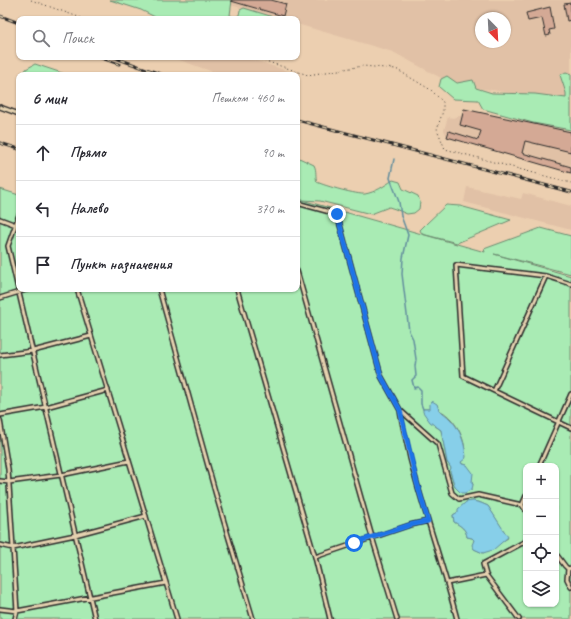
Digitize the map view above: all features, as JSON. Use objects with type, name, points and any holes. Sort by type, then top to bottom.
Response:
[{"type":"lane","points":[[0,107],[16,113]]},
{"type":"lane","points":[[300,204],[337,214],[381,376],[400,410],[417,483],[457,619]]},
{"type":"lane","points":[[0,219],[16,225],[8,246],[16,279]]},
{"type":"lane","points":[[571,284],[546,276],[456,265],[463,376],[571,428]]},
{"type":"lane","points":[[494,391],[546,276]]},
{"type":"lane","points":[[300,282],[372,537],[397,619]]},
{"type":"lane","points":[[0,298],[19,292],[95,619]]},
{"type":"lane","points":[[78,292],[177,619]]},
{"type":"lane","points":[[159,292],[216,495],[253,619]]},
{"type":"lane","points":[[238,292],[315,557],[330,619]]},
{"type":"lane","points":[[0,355],[33,351],[91,336]]},
{"type":"lane","points":[[0,415],[46,407],[108,390]]},
{"type":"lane","points":[[540,463],[571,394]]},
{"type":"lane","points":[[400,410],[438,444],[452,493],[459,499],[478,495],[522,505],[525,499]]},
{"type":"lane","points":[[0,420],[9,482],[17,611],[15,619]]},
{"type":"lane","points":[[0,481],[9,482],[62,475],[129,461]]},
{"type":"lane","points":[[0,545],[13,548],[75,535],[146,516]]},
{"type":"lane","points":[[315,557],[372,537],[428,521]]},
{"type":"lane","points":[[519,619],[486,575],[483,564],[523,543]]},
{"type":"lane","points":[[559,558],[564,566],[570,568],[567,579],[571,587]]},
{"type":"lane","points":[[447,583],[486,575]]},
{"type":"lane","points":[[0,609],[17,611],[166,583]]},
{"type":"path","points":[[31,0],[76,16]]},
{"type":"path","points":[[262,60],[299,72]]},
{"type":"path","points":[[300,72],[308,75],[363,66],[396,69],[431,90],[442,102],[443,111],[438,129],[445,149],[571,183]]},
{"type":"shaded area","points":[[213,0],[571,0],[571,107],[535,96],[454,85],[393,52],[300,25],[300,16],[269,16]]},
{"type":"shaded area","points":[[180,60],[254,60],[291,72],[214,72]]},
{"type":"shaded area","points":[[464,109],[571,132],[571,173],[447,137],[444,130],[448,117],[453,118],[463,114]]},
{"type":"shaded area","points":[[467,187],[521,199],[523,193],[571,206],[571,230],[464,202]]},
{"type":"green space","points":[[110,0],[232,0],[230,15],[232,16],[153,16],[141,10]]},
{"type":"green space","points":[[244,8],[270,16],[238,16],[240,10]]},
{"type":"green space","points":[[35,64],[59,72],[25,72],[26,69]]},
{"type":"green space","points":[[566,72],[571,74],[571,130],[533,123],[483,109],[478,100],[453,99],[439,87],[441,79],[447,76],[457,83],[473,80],[476,88],[492,93],[535,94],[566,98],[566,93],[560,75]]},
{"type":"green space","points":[[300,158],[314,165],[317,182],[321,184],[349,192],[365,194],[383,187],[393,180],[400,182],[403,189],[418,196],[420,202],[419,209],[414,213],[407,214],[389,207],[371,214],[320,201],[302,200],[485,252],[484,249],[541,228],[571,236],[571,274],[494,254],[571,276],[571,619],[0,619],[0,189],[16,194],[16,292],[300,292]],"holes":[[[423,409],[439,410],[453,421],[460,432],[465,450],[461,462],[462,464],[467,465],[473,485],[455,487],[451,474],[451,468],[447,462],[441,430],[435,426]],[[473,501],[488,506],[508,538],[483,553],[474,549],[474,540],[467,537],[463,528],[454,522],[453,515],[458,512],[466,502]]]},
{"type":"green space","points":[[446,205],[460,206],[511,220],[457,243],[422,234],[420,230]]},
{"type":"water","points":[[432,401],[437,404],[439,410],[450,419],[461,436],[466,457],[461,462],[462,464],[467,465],[473,473],[472,489],[465,493],[461,493],[455,487],[450,471],[451,468],[447,462],[441,430],[430,422],[423,412],[423,409],[430,409],[430,404]]},
{"type":"water","points":[[473,501],[488,506],[508,537],[493,550],[483,553],[474,549],[472,545],[474,540],[467,537],[463,528],[454,522],[453,515],[458,512],[458,509],[466,502]]},
{"type":"building","points":[[231,0],[271,0],[286,4],[283,16]]},
{"type":"building","points":[[571,3],[571,20],[567,21],[564,4]]},
{"type":"building","points":[[550,7],[554,29],[549,30],[550,35],[546,36],[542,18],[528,21],[526,13]]},
{"type":"building","points":[[464,109],[571,132],[571,152],[525,141],[522,153],[571,167],[571,173],[447,137],[449,131],[478,140],[481,131],[460,125]]},
{"type":"waterway","points":[[394,159],[390,178],[399,202],[401,216],[408,235],[403,258],[402,274],[409,331],[413,339],[416,359],[416,376],[412,380],[414,388],[418,387],[421,390],[421,404],[423,409]]},
{"type":"railway","points":[[0,16],[16,22]]},
{"type":"railway","points":[[108,60],[119,64]]},
{"type":"railway","points":[[121,60],[155,72]]},
{"type":"railway","points":[[300,121],[571,192]]},
{"type":"railway","points":[[0,143],[16,148]]},
{"type":"route","points":[[337,214],[381,376],[400,410],[417,483],[428,521],[410,525],[354,543]]}]
